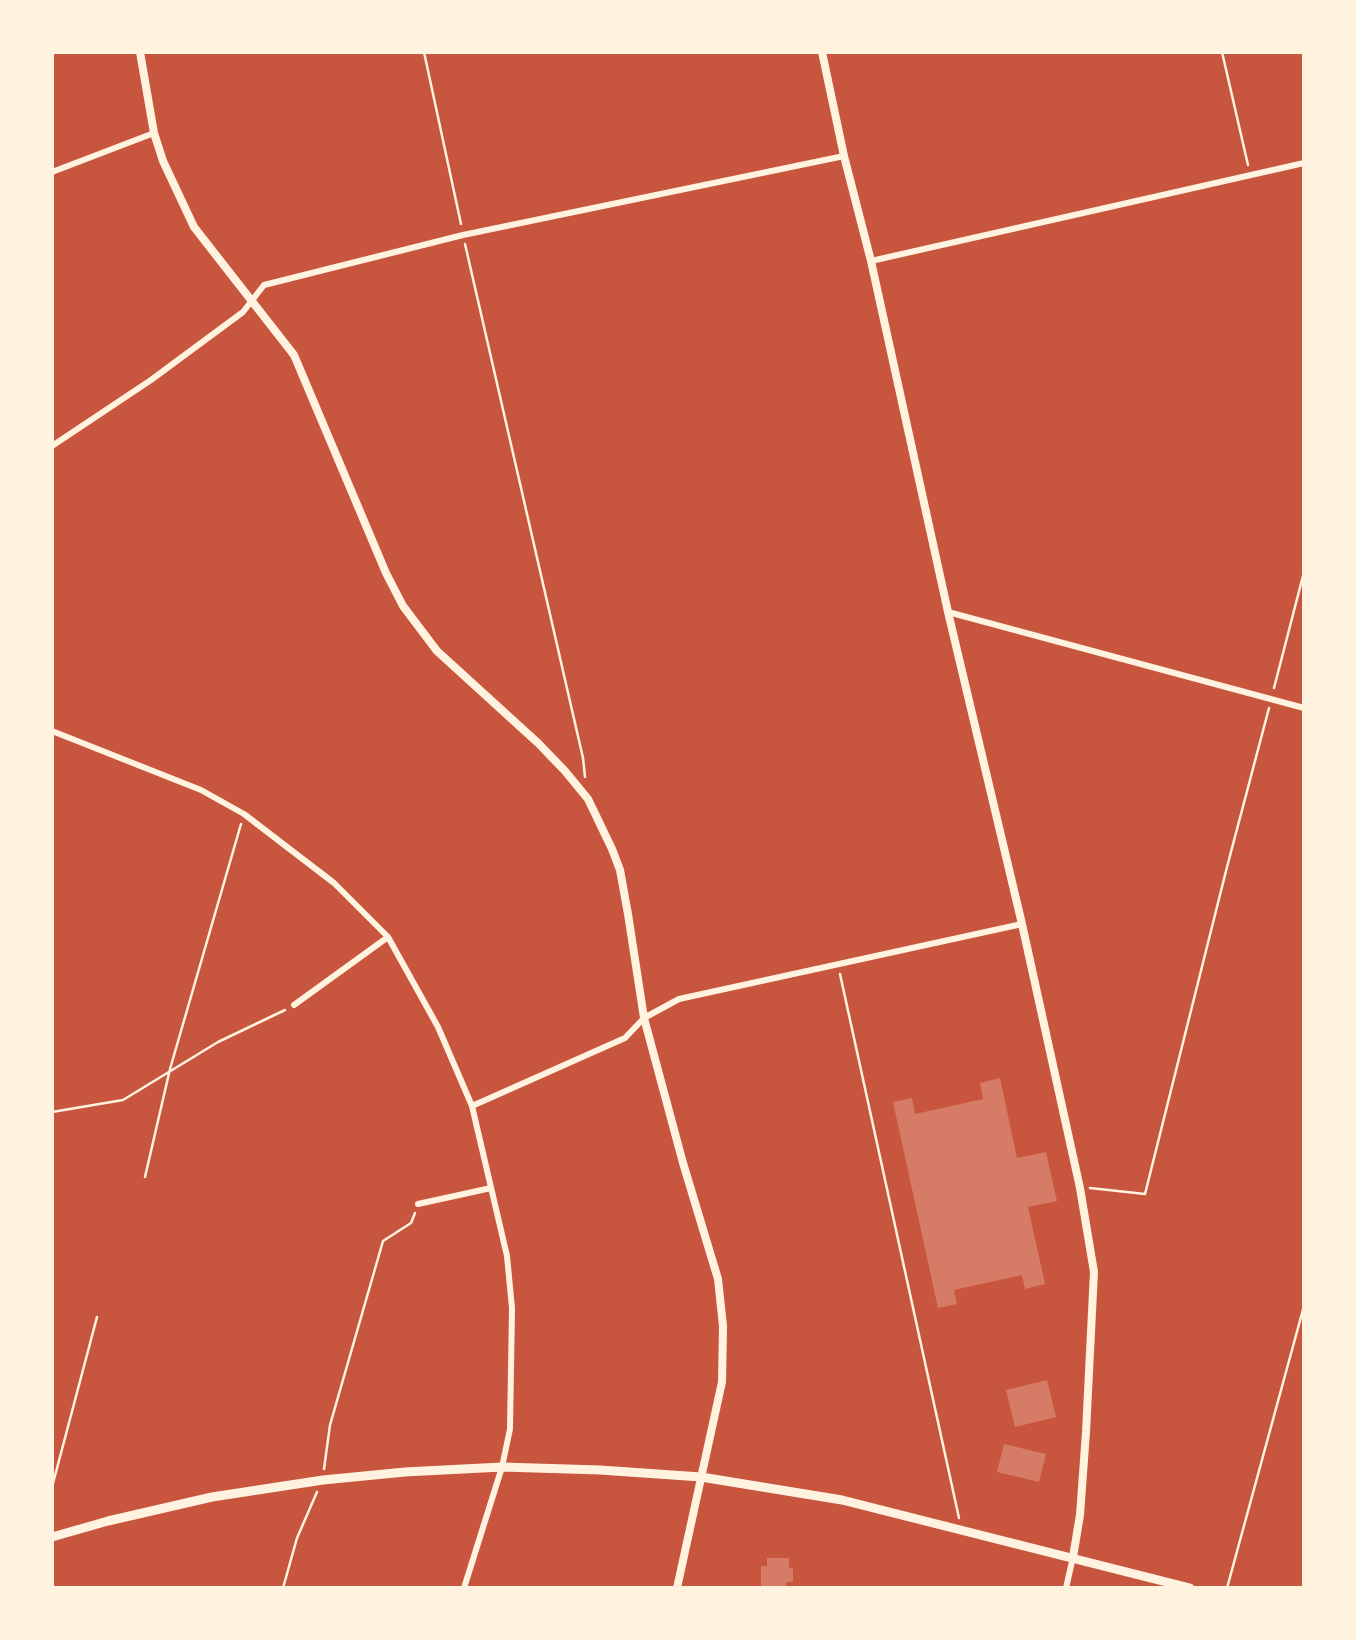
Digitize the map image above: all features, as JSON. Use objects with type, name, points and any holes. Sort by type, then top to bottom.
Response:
[{"type":"main road","points":[[52,1536],[212,1497],[323,1480],[502,1467],[701,1477],[842,1500],[1190,1587]]},
{"type":"street","points":[[139,52],[154,134],[163,161],[194,227],[294,355],[386,573],[403,606],[437,651],[565,771],[588,799],[601,822],[620,870],[644,1018],[718,1279],[723,1326],[723,1369],[677,1587]]},
{"type":"street","points":[[822,52],[948,611],[1022,924],[1080,1188],[1094,1272],[1080,1515],[1066,1587]]},
{"type":"street","points":[[52,172],[154,134]]},
{"type":"street","points":[[52,446],[152,380],[243,312],[264,285],[463,235],[844,156]]},
{"type":"street","points":[[871,261],[1304,163]]},
{"type":"street","points":[[948,611],[1304,708]]},
{"type":"street","points":[[52,731],[174,778],[244,814],[334,883],[388,937],[438,1027],[472,1106],[507,1256],[512,1308],[510,1429],[502,1467],[464,1587]]},
{"type":"street","points":[[472,1106],[625,1038],[644,1018],[679,999],[1022,924]]},
{"type":"street","points":[[294,1006],[388,937]]},
{"type":"street","points":[[418,1204],[491,1188]]},
{"type":"path","points":[[424,52],[463,235],[583,758],[588,799]]},
{"type":"path","points":[[1222,52],[1251,176]]},
{"type":"path","points":[[1080,1188],[1145,1194],[1304,572]]},
{"type":"path","points":[[145,1177],[170,1069],[244,814]]},
{"type":"path","points":[[838,964],[962,1531]]},
{"type":"path","points":[[52,1112],[123,1100],[218,1042],[294,1006]]},
{"type":"path","points":[[283,1587],[297,1538],[323,1480],[330,1425],[383,1241],[411,1223],[418,1204]]},
{"type":"path","points":[[1227,1587],[1304,1306]]},
{"type":"path","points":[[52,1487],[97,1317]]},
{"type":"building","points":[[1000,1078],[1017,1158],[1046,1152],[1057,1201],[1028,1207],[1045,1284],[1025,1289],[1022,1275],[954,1290],[957,1304],[938,1308],[893,1102],[912,1098],[915,1114],[983,1099],[980,1083]]},
{"type":"building","points":[[1047,1380],[1056,1417],[1015,1427],[1006,1390]]},
{"type":"building","points":[[1004,1444],[1046,1454],[1039,1482],[997,1472]]},
{"type":"building","points":[[767,1558],[789,1558],[789,1568],[793,1568],[793,1582],[786,1582],[786,1588],[761,1588],[761,1566],[767,1566]]}]
